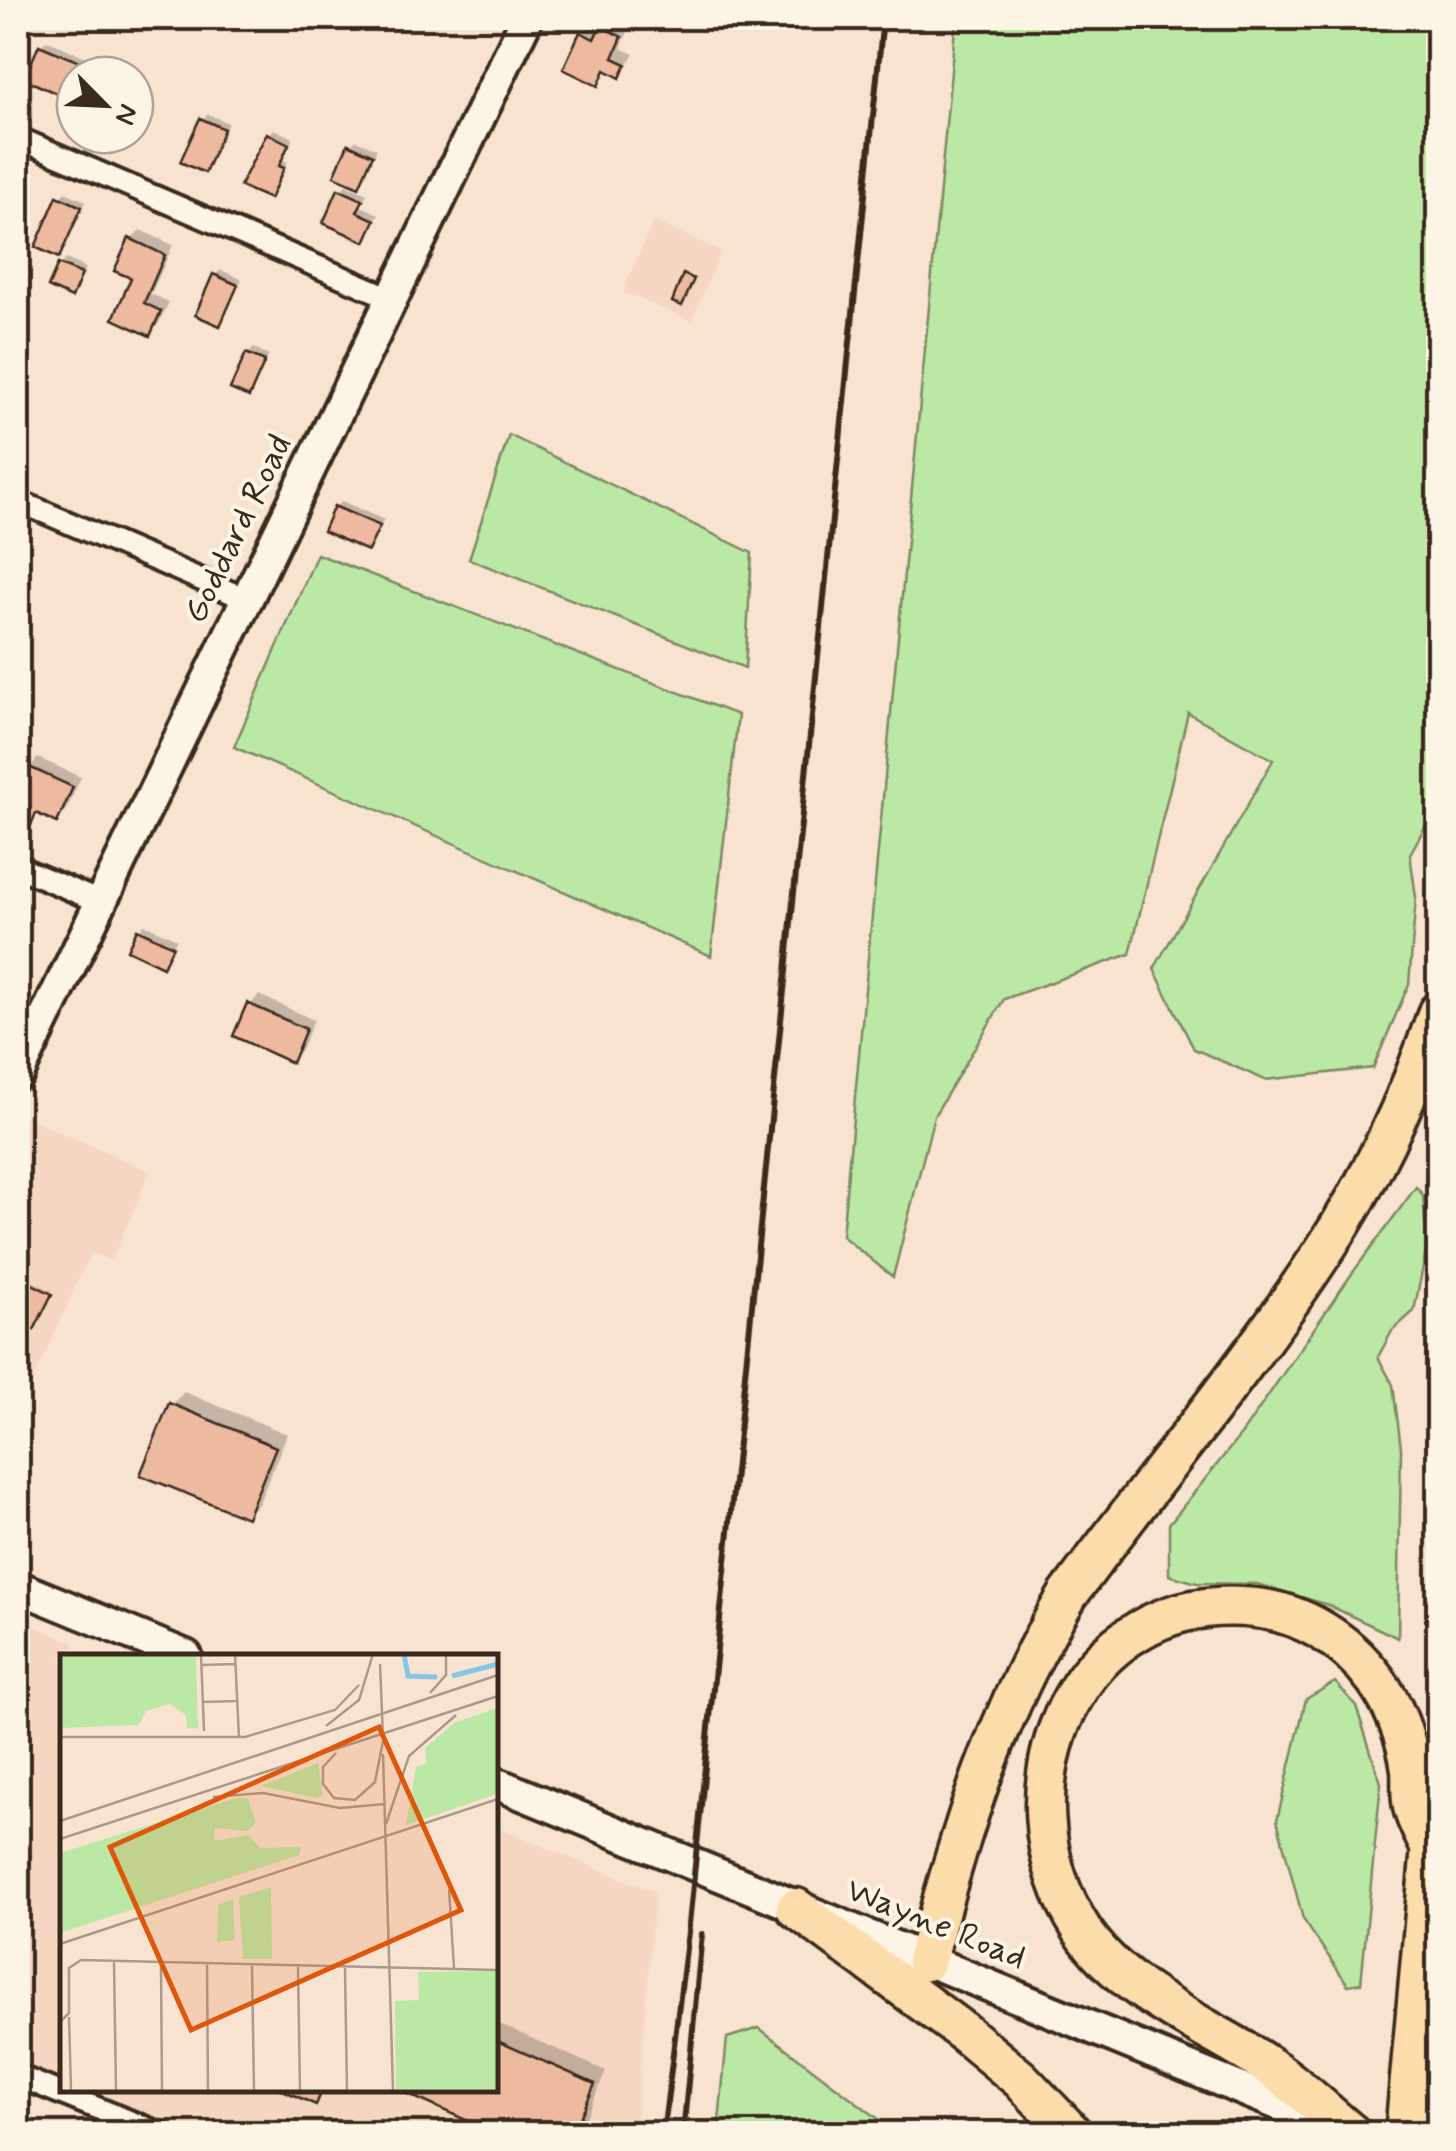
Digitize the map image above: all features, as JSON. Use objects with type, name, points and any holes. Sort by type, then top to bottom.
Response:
[{"type":"highway","points":[[926,1961],[983,1766],[1036,1648],[1068,1595],[1325,1250],[1364,1184],[1400,1108],[1438,1012]]},
{"type":"highway","points":[[1351,2134],[1272,2068],[1136,1985],[1107,1960],[1084,1932],[1068,1906],[1046,1831],[1043,1803],[1052,1746],[1078,1688],[1100,1660],[1121,1642],[1150,1624],[1186,1610],[1214,1606],[1270,1609],[1329,1634],[1356,1656],[1375,1680],[1390,1703],[1402,1734],[1411,1769],[1412,1807],[1431,1849]]},
{"type":"highway","points":[[1404,2134],[1438,1770]]},
{"type":"highway","points":[[796,1908],[962,2031],[1020,2079],[1073,2134]]},
{"type":"main road","name":"Goddard Road","points":[[18,1074],[527,18]]},
{"type":"main road","points":[[18,1587],[181,1654]]},
{"type":"main road","name":"Wayne Road","points":[[498,1784],[1351,2134]]},
{"type":"street","points":[[18,138],[391,298]]},
{"type":"street","points":[[18,502],[246,598]]},
{"type":"street","points":[[18,867],[100,902]]},
{"type":"street","points":[[18,2076],[161,2134]]},
{"type":"shaded area","points":[[653,221],[721,251],[692,321],[623,292]]},
{"type":"shaded area","points":[[19,1114],[150,1171],[112,1261],[91,1253],[18,1414]]},
{"type":"shaded area","points":[[18,1619],[75,1643],[72,1654],[60,1654],[60,2080],[18,2063]]},
{"type":"shaded area","points":[[498,1828],[655,1892],[635,2133],[195,2133],[88,2091],[498,2091]]},
{"type":"green space","points":[[956,18],[1438,18],[1438,803],[1410,854],[1416,897],[1409,984],[1373,1068],[1265,1080],[1194,1049],[1154,969],[1273,760],[1188,713],[1130,954],[1004,999],[934,1116],[893,1277],[842,1236]]},
{"type":"green space","points":[[509,435],[752,553],[745,668],[469,559]]},
{"type":"green space","points":[[317,554],[738,715],[711,956],[234,747]]},
{"type":"green space","points":[[1416,1187],[1423,1195],[1427,1247],[1414,1311],[1392,1331],[1378,1357],[1393,1385],[1401,1448],[1398,1638],[1328,1605],[1257,1584],[1197,1583],[1169,1575],[1169,1524],[1243,1432]]},
{"type":"green space","points":[[1335,1682],[1356,1706],[1381,1783],[1361,1983],[1348,1985],[1303,1919],[1277,1820],[1306,1699]]},
{"type":"green space","points":[[759,2028],[897,2133],[718,2133],[727,2038]]},
{"type":"building","points":[[600,26],[622,37],[613,58],[626,64],[620,78],[605,70],[598,86],[563,69],[580,32],[594,39]]},
{"type":"building","points":[[39,45],[63,55],[55,55],[55,93],[24,79]]},
{"type":"building","points":[[200,118],[224,129],[205,173],[180,162]]},
{"type":"building","points":[[267,133],[289,144],[279,166],[284,168],[270,199],[240,186]]},
{"type":"building","points":[[348,144],[373,155],[359,187],[334,176]]},
{"type":"building","points":[[338,189],[363,200],[357,212],[375,220],[365,242],[323,223]]},
{"type":"building","points":[[57,196],[82,207],[59,258],[35,247]]},
{"type":"building","points":[[129,238],[165,255],[144,303],[161,311],[150,336],[113,319],[131,278],[114,271]]},
{"type":"building","points":[[58,264],[82,274],[72,298],[48,287]]},
{"type":"building","points":[[213,274],[238,285],[220,326],[195,315]]},
{"type":"building","points":[[683,274],[694,279],[682,306],[672,302]]},
{"type":"building","points":[[246,353],[265,361],[249,397],[230,389]]},
{"type":"building","points":[[334,506],[380,526],[368,551],[323,531]]},
{"type":"building","points":[[27,766],[73,787],[57,823],[36,813],[31,825],[18,819],[18,788]]},
{"type":"building","points":[[137,929],[173,946],[163,967],[127,950]]},
{"type":"building","points":[[247,1003],[306,1029],[292,1063],[233,1036]]},
{"type":"building","points":[[18,1277],[52,1294],[34,1330],[18,1322]]},
{"type":"building","points":[[169,1403],[276,1447],[247,1518],[140,1475]]},
{"type":"building","points":[[498,2041],[595,2084],[573,2134],[497,2134],[401,2091],[498,2091]]},
{"type":"building","points":[[285,2091],[322,2091],[316,2105]]},
{"type":"railway","points":[[663,2134],[689,1924],[883,18]]},
{"type":"railway","points":[[683,2134],[702,1934]]}]
